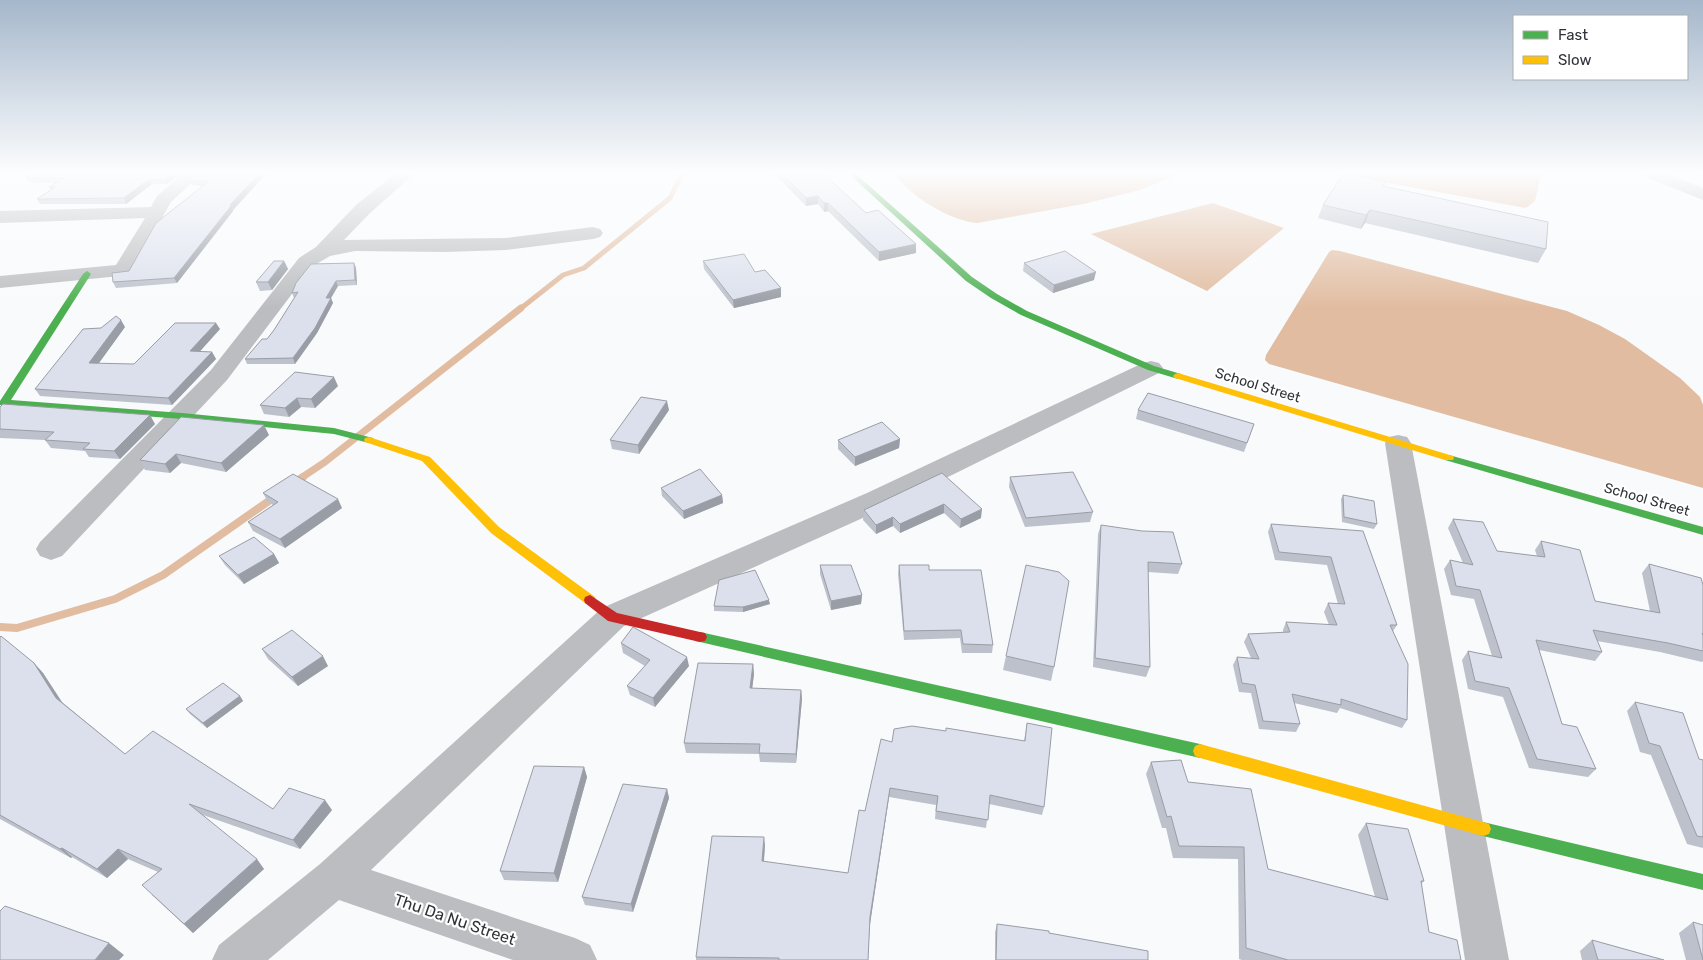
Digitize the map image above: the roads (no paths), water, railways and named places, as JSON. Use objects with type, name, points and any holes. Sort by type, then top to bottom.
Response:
[{"type":"street","points":[[0,282],[123,271],[154,219]]},
{"type":"street","points":[[50,549],[182,416],[219,375],[306,262],[324,250],[354,219]]},
{"type":"street","name":"School Street","points":[[901,219],[968,279],[994,296],[1024,313],[1151,368],[1398,443],[1703,531]]},
{"type":"street","points":[[324,250],[355,245],[455,247],[532,243],[593,233]]},
{"type":"street","points":[[87,274],[4,403],[182,416],[334,431],[384,444],[426,459],[495,530],[613,617],[1208,754],[1464,824],[1703,882]]},
{"type":"street","points":[[234,960],[334,878],[613,617],[877,500],[1151,368]]},
{"type":"street","points":[[1398,443],[1487,960]]},
{"type":"street","name":"Thu Da Nu Street","points":[[334,878],[575,960]]},
{"type":"waterway","points":[[520,309],[563,275],[584,268],[644,219]]},
{"type":"waterway","points":[[301,478],[325,462],[521,308]]},
{"type":"waterway","points":[[294,483],[303,477]]},
{"type":"waterway","points":[[0,627],[17,628],[115,599],[163,575],[276,496]]}]
